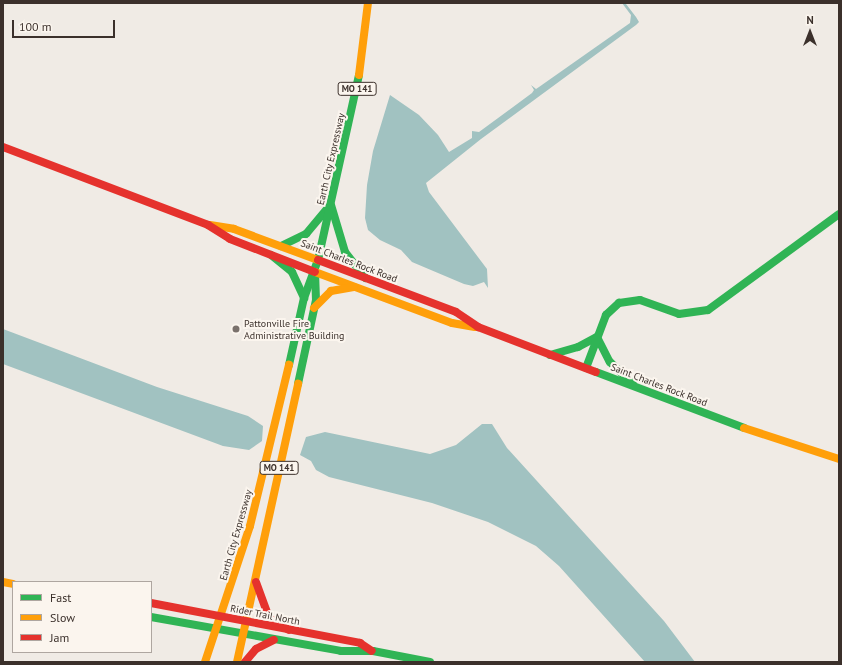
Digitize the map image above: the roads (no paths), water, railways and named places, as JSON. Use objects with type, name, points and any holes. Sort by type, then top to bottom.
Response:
[{"type":"main road","name":"Earth City Expressway","points":[[205,662],[217,629],[264,477],[304,298],[315,272],[318,260],[358,84],[367,3]]},
{"type":"main road","name":"Saint Charles Rock Road","points":[[3,147],[208,225],[230,239],[354,287],[452,323],[478,327],[837,460]]},
{"type":"main road","points":[[281,246],[306,234],[331,205]]},
{"type":"main road","points":[[331,205],[345,252],[365,278]]},
{"type":"main road","points":[[586,368],[597,337],[612,309],[619,303],[631,300],[655,304],[680,314],[708,310],[839,214]]},
{"type":"main road","name":"Saint Charles Rock Road","points":[[208,225],[234,229],[456,312],[478,327]]},
{"type":"main road","points":[[271,255],[292,272],[304,298]]},
{"type":"main road","name":"Earth City Expressway","points":[[237,662],[314,308],[315,272]]},
{"type":"main road","points":[[314,308],[331,291],[354,287]]},
{"type":"main road","points":[[550,354],[578,348],[597,337]]},
{"type":"main road","points":[[597,337],[610,362],[637,387]]},
{"type":"main road","points":[[255,576],[264,610],[269,618],[289,630]]},
{"type":"main road","name":"Rider Trail North","points":[[152,603],[360,643],[373,651]]},
{"type":"main road","name":"Rider Trail North","points":[[152,617],[341,651],[373,651],[430,662]]},
{"type":"main road","points":[[245,662],[256,649],[274,640]]},
{"type":"water","points":[[622,3],[626,4],[636,17],[639,22],[636,25],[481,139],[426,183],[429,192],[487,269],[488,288],[484,282],[473,286],[464,284],[412,262],[401,250],[380,240],[368,230],[365,218],[367,185],[373,151],[390,95],[419,115],[438,135],[449,152],[472,138],[472,131],[479,132],[532,93],[534,90],[531,85],[536,89],[630,23],[631,15]]},
{"type":"water","points":[[3,329],[157,387],[248,416],[263,426],[262,441],[249,450],[223,446],[3,364]]},
{"type":"water","points":[[482,424],[492,424],[507,448],[664,621],[695,662],[645,662],[559,566],[536,546],[488,522],[432,503],[329,477],[316,470],[311,461],[300,455],[306,437],[325,432],[430,454],[456,445]]},
{"type":"place","name":"Pattonville Fire Administrative Building","points":[[236,329]]}]
